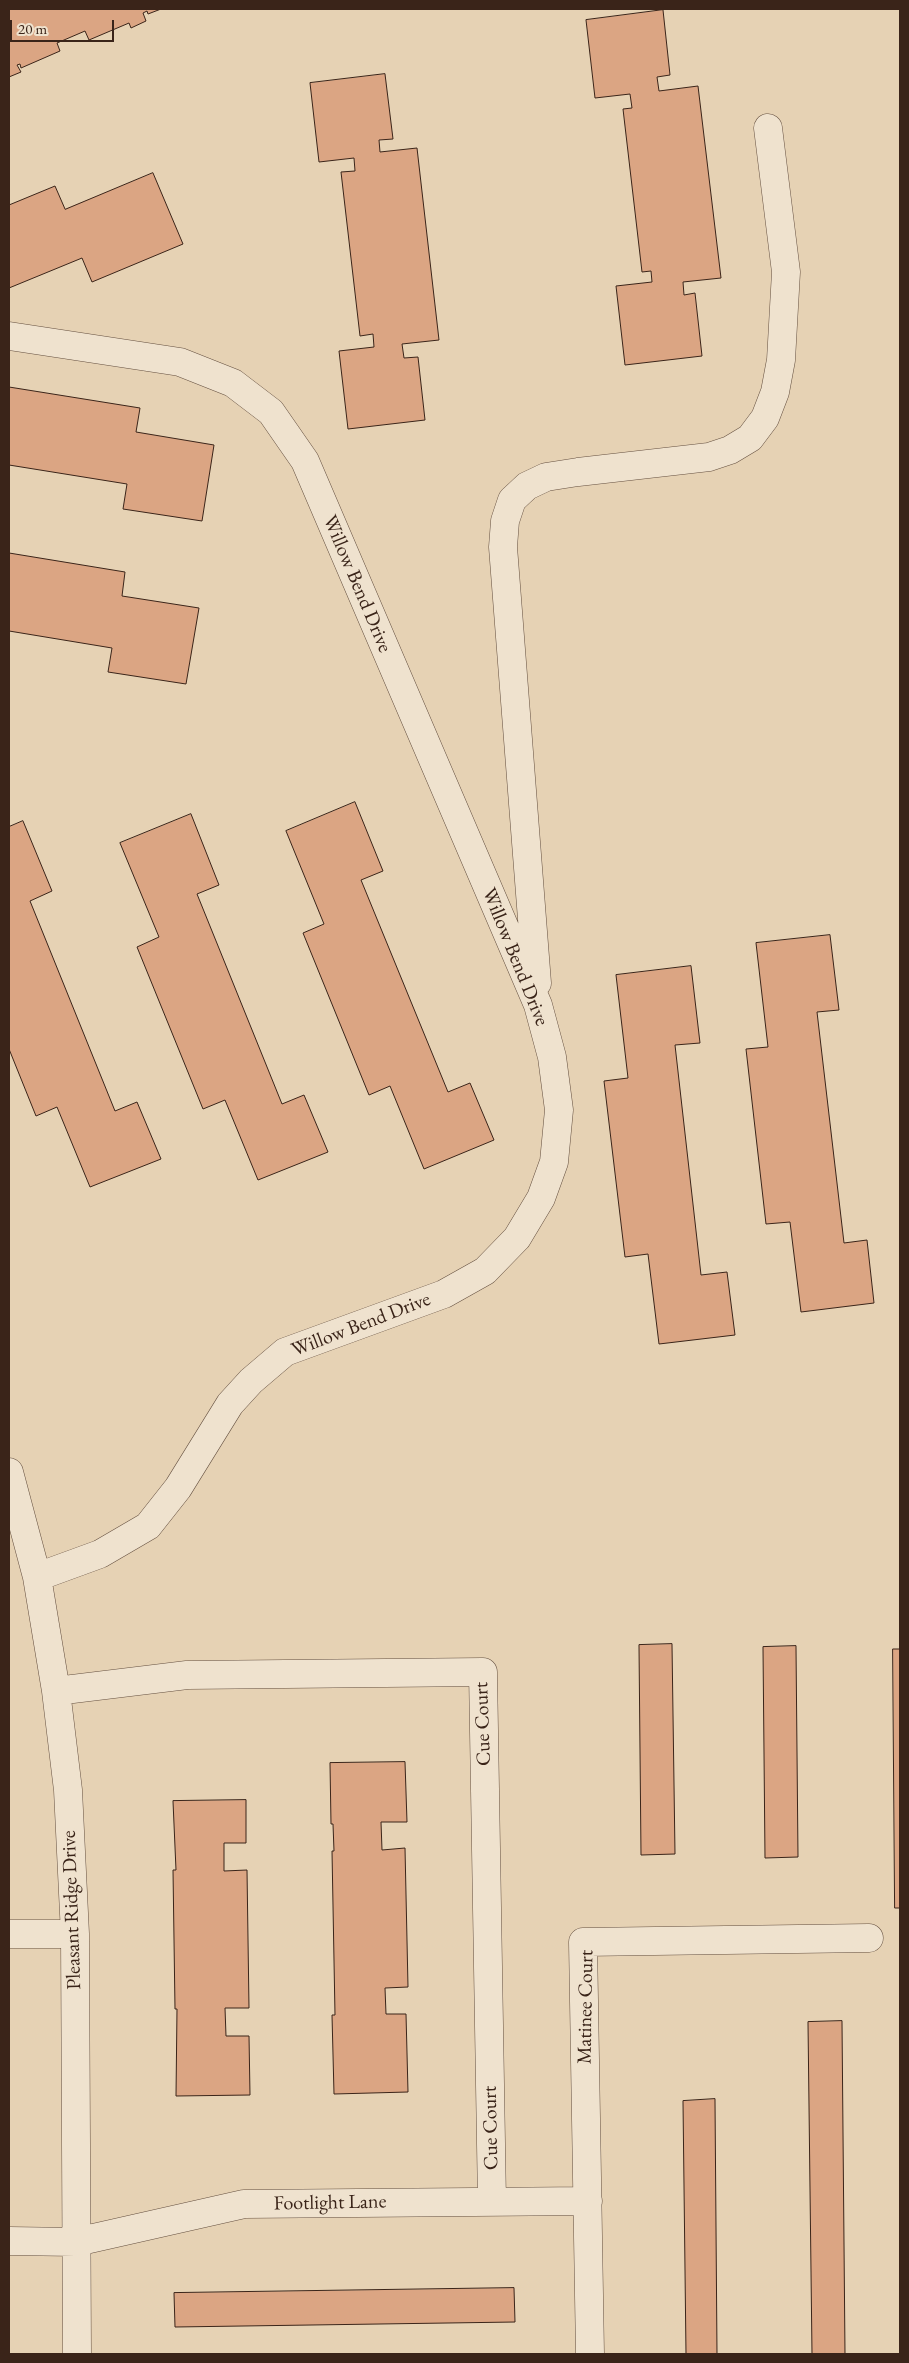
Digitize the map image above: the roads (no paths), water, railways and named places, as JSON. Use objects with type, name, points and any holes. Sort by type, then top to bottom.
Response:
[{"type":"street","points":[[538,1005],[503,547],[504,521],[512,500],[527,486],[546,477],[709,457],[730,450],[750,438],[765,418],[775,392],[781,360],[786,272],[768,128]]},
{"type":"street","name":"Willow Bend Drive","points":[[9,336],[180,362],[233,383],[271,412],[306,461],[538,1005],[552,1057],[559,1110],[554,1162],[541,1198],[518,1238],[485,1271],[444,1294],[285,1352],[251,1381],[230,1404],[178,1488],[148,1526],[100,1554],[37,1577]]},
{"type":"street","name":"Pleasant Ridge Drive","points":[[9,1472],[37,1577],[56,1691],[68,1790],[75,1934],[77,2354]]},
{"type":"street","name":"Cue Court","points":[[56,1691],[187,1674],[483,1672],[492,2202]]},
{"type":"street","points":[[9,1934],[75,1934]]},
{"type":"street","name":"Matinee Court","points":[[590,2354],[583,1942],[869,1938]]},
{"type":"street","name":"Footlight Lane","points":[[9,2242],[76,2242],[244,2204],[588,2201]]}]
